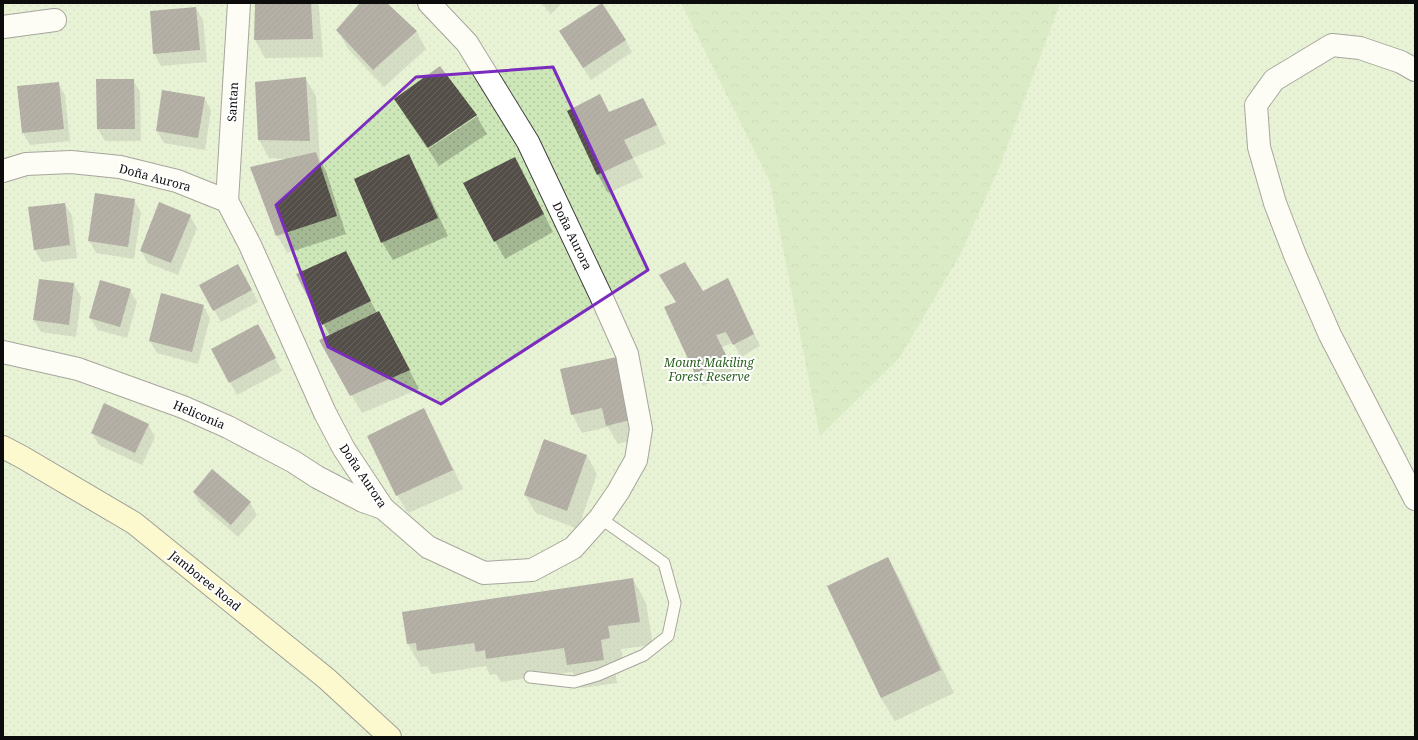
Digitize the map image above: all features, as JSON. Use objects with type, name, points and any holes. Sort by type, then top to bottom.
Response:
[{"type":"main road","name":"Jamboree Road","points":[[3,448],[22,457],[134,523],[327,679],[390,737]]},
{"type":"street","name":"Santan","points":[[227,201],[239,3]]},
{"type":"street","name":"Doña Aurora","points":[[3,171],[26,164],[71,162],[120,167],[177,181],[227,201],[256,258],[325,413],[344,449],[382,508],[428,547],[484,573],[532,570],[573,548],[600,518],[618,492],[636,460],[641,429],[627,354],[528,142],[467,43],[429,3]]},
{"type":"street","points":[[3,27],[55,20]]},
{"type":"street","points":[[1415,70],[1401,62],[1360,48],[1332,45],[1274,80],[1256,105],[1259,147],[1275,203],[1295,255],[1330,335],[1415,499]]},
{"type":"street","name":"Heliconia","points":[[3,352],[78,369],[183,407],[228,427],[294,462],[317,477],[363,501],[382,508]]},
{"type":"lane","points":[[530,677],[574,682],[598,675],[644,655],[668,636],[674,603],[664,563],[600,518]]},
{"type":"highlighted area","points":[[553,67],[648,270],[441,404],[328,347],[276,205],[416,77]]},
{"type":"green space","name":"Mount Makiling Forest Reserve","points":[[3,3],[1415,3],[1415,737],[3,737]]},
{"type":"green space","points":[[681,3],[1060,3],[1001,163],[961,253],[900,357],[820,436],[770,182]]},
{"type":"building","points":[[255,3],[311,3],[313,39],[254,40]]},
{"type":"building","points":[[360,3],[387,3],[417,31],[373,70],[336,30]]},
{"type":"building","points":[[602,3],[626,40],[583,68],[559,31]]},
{"type":"building","points":[[196,7],[200,50],[153,54],[150,11]]},
{"type":"building","points":[[440,66],[477,115],[428,148],[394,99]]},
{"type":"building","points":[[306,77],[310,141],[258,140],[255,82]]},
{"type":"building","points":[[96,79],[134,79],[135,129],[97,129]]},
{"type":"building","points":[[59,82],[64,129],[22,133],[17,86]]},
{"type":"building","points":[[162,90],[205,97],[198,138],[156,131]]},
{"type":"building","points":[[600,94],[609,112],[643,98],[657,125],[624,140],[633,158],[597,175],[567,111]]},
{"type":"building","points":[[316,152],[337,216],[276,236],[250,167]]},
{"type":"building","points":[[409,154],[438,218],[381,243],[354,179]]},
{"type":"building","points":[[515,157],[544,214],[494,242],[463,183]]},
{"type":"building","points":[[95,193],[135,199],[128,247],[88,241]]},
{"type":"building","points":[[159,202],[191,215],[171,263],[140,251]]},
{"type":"building","points":[[65,203],[70,245],[34,250],[28,207]]},
{"type":"building","points":[[346,251],[371,301],[322,325],[296,274]]},
{"type":"building","points":[[685,262],[703,291],[728,278],[754,334],[733,345],[726,332],[716,335],[727,357],[695,374],[664,307],[676,302],[659,275]]},
{"type":"building","points":[[238,264],[252,290],[213,311],[199,285]]},
{"type":"building","points":[[39,279],[74,283],[69,325],[33,320]]},
{"type":"building","points":[[100,280],[131,289],[120,327],[89,318]]},
{"type":"building","points":[[161,293],[204,305],[192,352],[149,341]]},
{"type":"building","points":[[379,311],[410,370],[350,396],[319,340]]},
{"type":"building","points":[[258,324],[276,358],[229,383],[211,349]]},
{"type":"building","points":[[617,357],[630,420],[606,426],[602,408],[571,415],[560,369]]},
{"type":"building","points":[[104,403],[149,424],[135,453],[91,433]]},
{"type":"building","points":[[424,408],[453,470],[396,496],[367,436]]},
{"type":"building","points":[[544,439],[587,455],[567,511],[524,495]]},
{"type":"building","points":[[212,469],[251,502],[231,525],[193,492]]},
{"type":"building","points":[[888,557],[941,670],[881,698],[827,586]]},
{"type":"building","points":[[633,578],[640,622],[608,626],[610,638],[601,640],[604,660],[567,665],[564,648],[486,659],[485,650],[476,652],[474,643],[417,651],[416,643],[407,644],[402,612]]}]
